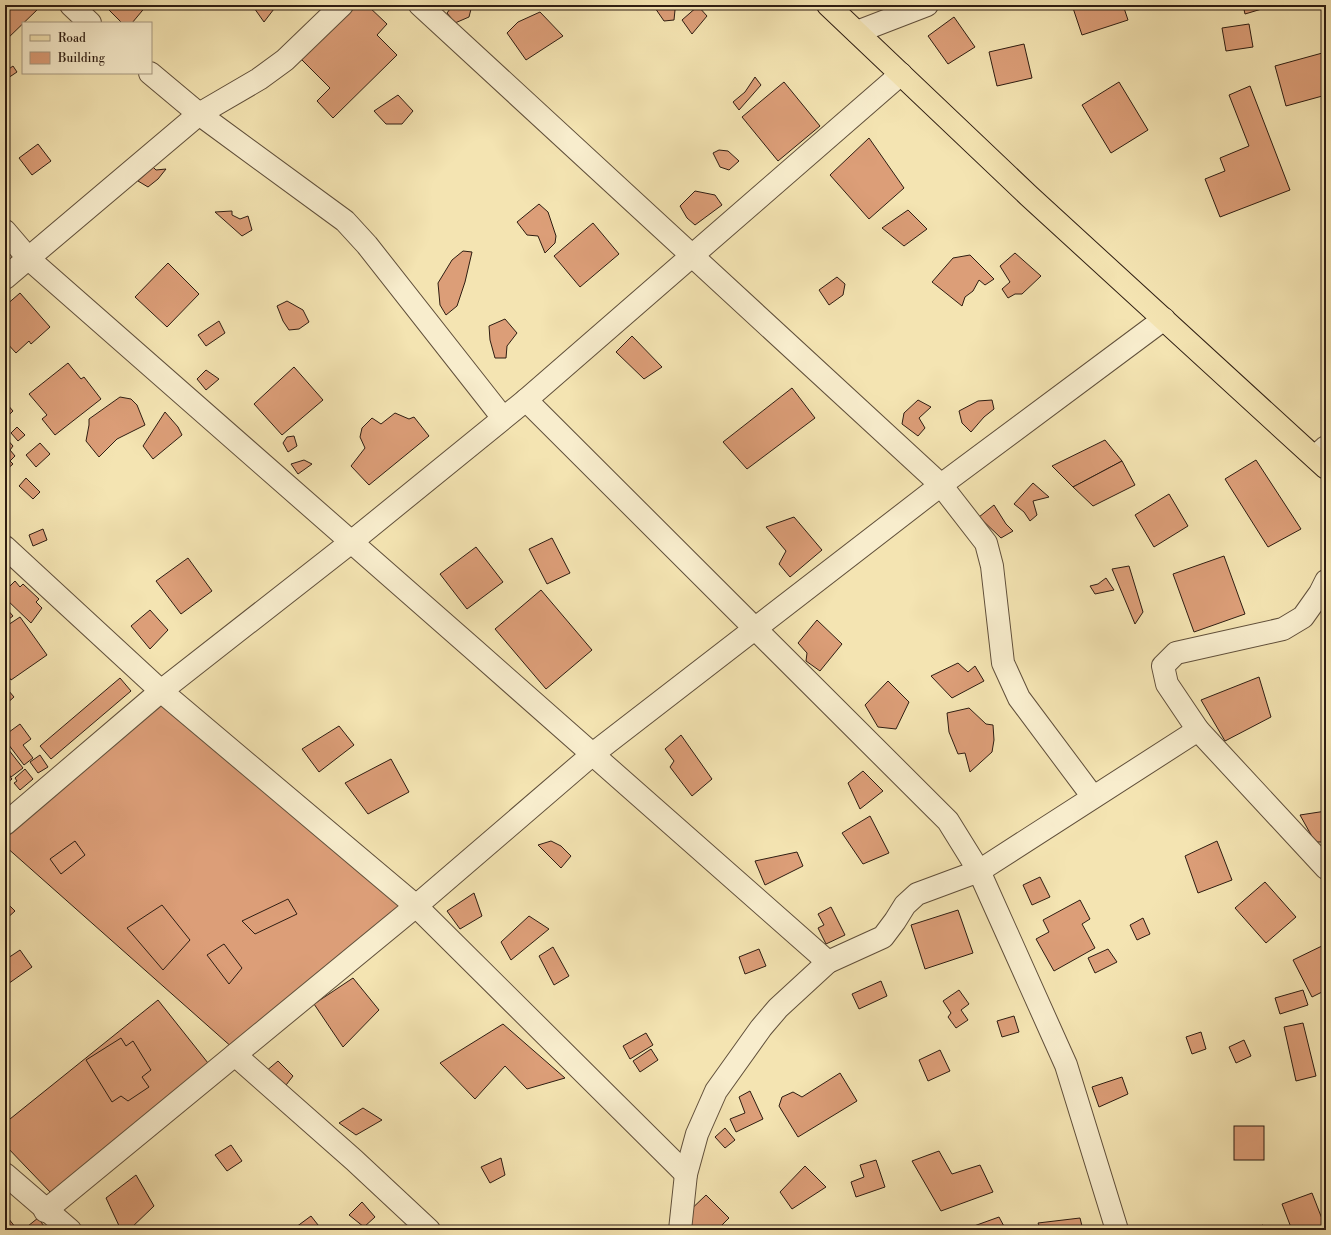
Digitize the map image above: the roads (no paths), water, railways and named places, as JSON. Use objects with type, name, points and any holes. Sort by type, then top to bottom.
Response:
[{"type":"main road","points":[[828,5],[1029,196],[1164,319],[1322,457]]},
{"type":"street","points":[[71,5],[89,22]]},
{"type":"street","points":[[5,278],[200,114],[259,79],[284,60],[342,5]]},
{"type":"street","points":[[420,5],[941,485],[986,543],[992,566],[1003,663],[1019,698],[1094,797]]},
{"type":"street","points":[[857,32],[927,5]]},
{"type":"street","points":[[151,74],[200,114],[345,221],[367,245],[503,418]]},
{"type":"street","points":[[5,824],[161,691],[350,543],[526,400],[901,74]]},
{"type":"street","points":[[5,231],[29,259],[350,543],[594,753],[828,962]]},
{"type":"street","points":[[45,1210],[416,906],[594,753],[941,485],[1164,319]]},
{"type":"street","points":[[526,400],[948,821],[979,871],[1066,1065],[1117,1230]]},
{"type":"street","points":[[5,547],[161,691],[416,906],[686,1174]]},
{"type":"street","points":[[1326,582],[1320,594],[1303,617],[1283,629],[1176,653],[1163,666],[1167,684],[1198,730],[1326,868]]},
{"type":"street","points":[[680,1230],[686,1174],[697,1134],[716,1091],[761,1028],[778,1008],[828,962],[883,937],[905,905],[917,894],[979,871],[1198,730]]},
{"type":"street","points":[[235,1055],[354,1160],[429,1230]]},
{"type":"street","points":[[5,1174],[70,1230]]}]
